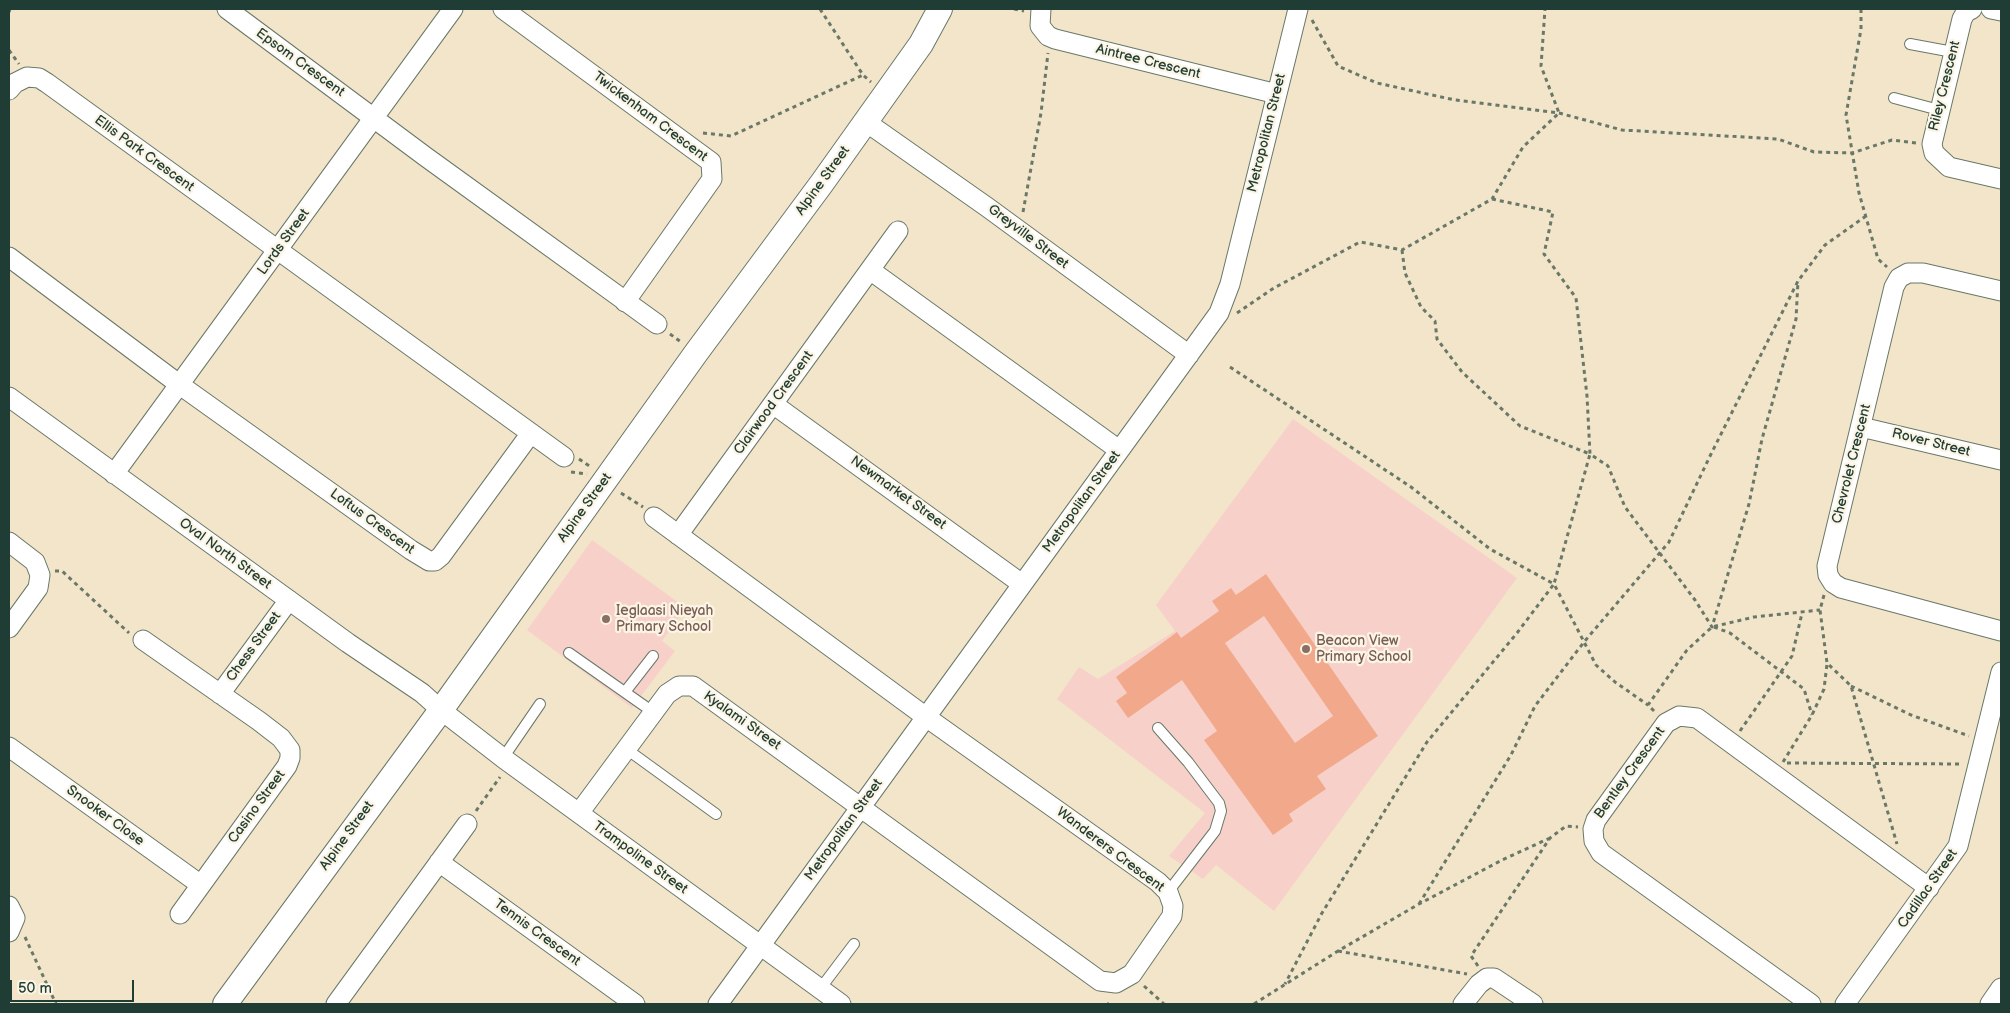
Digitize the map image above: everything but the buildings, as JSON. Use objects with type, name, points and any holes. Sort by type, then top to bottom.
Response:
[{"type":"street","name":"Epsom Crescent","points":[[227,9],[374,117]]},
{"type":"street","name":"Lords Street","points":[[114,474],[453,9]]},
{"type":"street","name":"Twickenham Crescent","points":[[503,9],[711,162],[712,179],[625,302]]},
{"type":"street","name":"Alpine Street","points":[[225,1004],[440,710],[696,353],[866,122],[921,44],[940,9]]},
{"type":"street","name":"Aintree Crescent","points":[[1041,9],[1040,26],[1048,36],[1055,39],[1277,94]]},
{"type":"street","name":"Riley Crescent","points":[[1972,9],[1966,12],[1962,19],[1932,144],[1934,153],[1949,167],[2001,179]]},
{"type":"street","points":[[1991,9],[2001,11]]},
{"type":"street","name":"Metropolitan Street","points":[[718,1004],[1189,355],[1225,301],[1277,94],[1304,13]]},
{"type":"street","name":"Ellis Park Crescent","points":[[9,90],[15,83],[27,77],[39,78],[277,251]]},
{"type":"street","points":[[374,117],[657,324]]},
{"type":"street","name":"Greyville Street","points":[[866,122],[987,207],[1189,355]]},
{"type":"street","name":"Clairwood Crescent","points":[[678,535],[898,231]]},
{"type":"street","points":[[277,251],[564,458]]},
{"type":"street","points":[[9,257],[180,385]]},
{"type":"street","points":[[870,270],[1119,450]]},
{"type":"street","points":[[1899,278],[1908,273],[1923,273],[2001,292]]},
{"type":"street","name":"Chevrolet Crescent","points":[[1828,575],[1827,566],[1894,287],[1899,278]]},
{"type":"street","name":"Loftus Crescent","points":[[180,385],[411,550],[430,561],[435,561],[441,556],[530,433]]},
{"type":"street","name":"Oval North Street","points":[[9,397],[289,600],[422,693],[440,710]]},
{"type":"street","name":"Newmarket Street","points":[[773,404],[1022,584]]},
{"type":"street","name":"Rover Street","points":[[1861,427],[2001,460]]},
{"type":"street","points":[[652,515],[926,717]]},
{"type":"street","points":[[9,542],[34,562],[40,575],[38,588],[9,628]]},
{"type":"street","points":[[1828,575],[1840,588],[2001,631]]},
{"type":"street","name":"Chess Street","points":[[220,694],[289,600]]},
{"type":"street","name":"Casino Street","points":[[139,640],[220,694],[281,738],[286,744],[290,758],[288,766],[180,914]]},
{"type":"street","name":"Cadillac Street","points":[[1845,1004],[1958,846],[1979,763],[1992,744],[2001,672]]},
{"type":"street","name":"Kyalami Street","points":[[579,813],[625,748],[667,694],[679,686],[693,686],[861,806]]},
{"type":"street","name":"Trampoline Street","points":[[440,710],[502,767],[579,813],[841,1004]]},
{"type":"street","name":"Bentley Crescent","points":[[1811,1004],[1602,853],[1594,841],[1593,829],[1596,820],[1666,723],[1679,716],[1696,718],[1731,743],[1778,769],[1929,888]]},
{"type":"street","name":"Wanderers Crescent","points":[[926,717],[1158,882],[1168,892],[1173,906],[1172,916],[1132,974]]},
{"type":"street","name":"Snooker Close","points":[[9,747],[201,885]]},
{"type":"street","points":[[861,806],[1100,981],[1116,983],[1132,974]]},
{"type":"street","points":[[344,1002],[471,818]]},
{"type":"street","name":"Tennis Crescent","points":[[439,862],[635,1004]]},
{"type":"street","points":[[9,906],[15,918],[16,933]]},
{"type":"street","points":[[1464,1004],[1479,984],[1487,978],[1500,980],[1533,1004]]},
{"type":"lane","points":[[1910,44],[1953,52]]},
{"type":"lane","points":[[1894,98],[1939,110]]},
{"type":"lane","points":[[569,653],[653,712]]},
{"type":"lane","points":[[625,692],[652,656]]},
{"type":"lane","points":[[502,767],[540,704]]},
{"type":"lane","points":[[1158,728],[1193,769],[1221,811],[1220,819],[1214,831],[1168,892]]},
{"type":"lane","points":[[625,748],[716,814]]},
{"type":"lane","points":[[820,989],[854,944]]},
{"type":"path","points":[[820,9],[863,75],[873,83]]},
{"type":"path","points":[[1545,9],[1541,66],[1560,113]]},
{"type":"path","points":[[1861,9],[1861,29],[1846,115],[1852,153],[1878,259],[1899,278]]},
{"type":"path","points":[[1304,13],[1338,66],[1377,83],[1454,100],[1560,113],[1622,130],[1778,139],[1814,152],[1852,153],[1892,140],[1932,144]]},
{"type":"path","points":[[1022,218],[1048,71],[1048,45]]},
{"type":"path","points":[[669,130],[732,136],[863,75]]},
{"type":"path","points":[[1232,317],[1274,288],[1360,242],[1402,250],[1492,199],[1523,147],[1560,113]]},
{"type":"path","points":[[1285,984],[1322,912],[1427,742],[1517,633],[1554,584],[1590,454],[1587,396],[1576,298],[1544,254],[1553,212],[1492,199]]},
{"type":"path","points":[[1419,904],[1511,755],[1535,706],[1584,642],[1669,542],[1710,454],[1798,281],[1825,245],[1866,216]]},
{"type":"path","points":[[1402,250],[1405,273],[1421,307],[1435,320],[1437,339],[1462,372],[1520,426],[1590,454],[1608,466],[1625,507],[1712,626],[1730,633],[1804,689],[1812,715]]},
{"type":"path","points":[[1648,706],[1687,650],[1712,626],[1749,504],[1762,439],[1796,319],[1798,281]]},
{"type":"path","points":[[1230,367],[1411,487],[1490,549],[1554,584],[1596,665],[1615,682],[1648,706],[1666,723]]},
{"type":"path","points":[[621,493],[652,515]]},
{"type":"path","points":[[51,571],[62,571],[139,640]]},
{"type":"path","points":[[1778,769],[1812,715],[1824,689],[1828,663],[1820,610],[1828,575]]},
{"type":"path","points":[[1712,626],[1754,617],[1820,610]]},
{"type":"path","points":[[1731,743],[1759,707],[1792,656],[1802,613]]},
{"type":"path","points":[[1828,663],[1851,686],[1911,715],[1992,744]]},
{"type":"path","points":[[1851,686],[1898,848],[1890,859]]},
{"type":"path","points":[[1778,769],[1874,763],[1979,763]]},
{"type":"path","points":[[471,818],[502,767]]},
{"type":"path","points":[[1254,1004],[1338,951],[1419,904],[1502,860],[1550,838],[1566,826],[1593,829]]},
{"type":"path","points":[[1487,978],[1471,956],[1550,838]]},
{"type":"path","points":[[16,933],[56,1004]]},
{"type":"path","points":[[1338,951],[1487,978]]},
{"type":"path","points":[[1132,974],[1164,1004]]},
{"type":"shaded area","name":"Beacon View Primary School","points":[[1293,419],[1517,578],[1274,911],[1216,865],[1203,879],[1169,856],[1205,813],[1057,699],[1079,667],[1098,679],[1175,631],[1156,605]]},
{"type":"shaded area","name":"Ieglaasi Nieyah Primary School","points":[[592,540],[686,608],[662,641],[675,651],[632,708],[527,630]]},
{"type":"place","name":"Ieglaasi Nieyah Primary School","points":[[606,619]]},
{"type":"place","name":"Beacon View Primary School","points":[[1306,649]]}]
